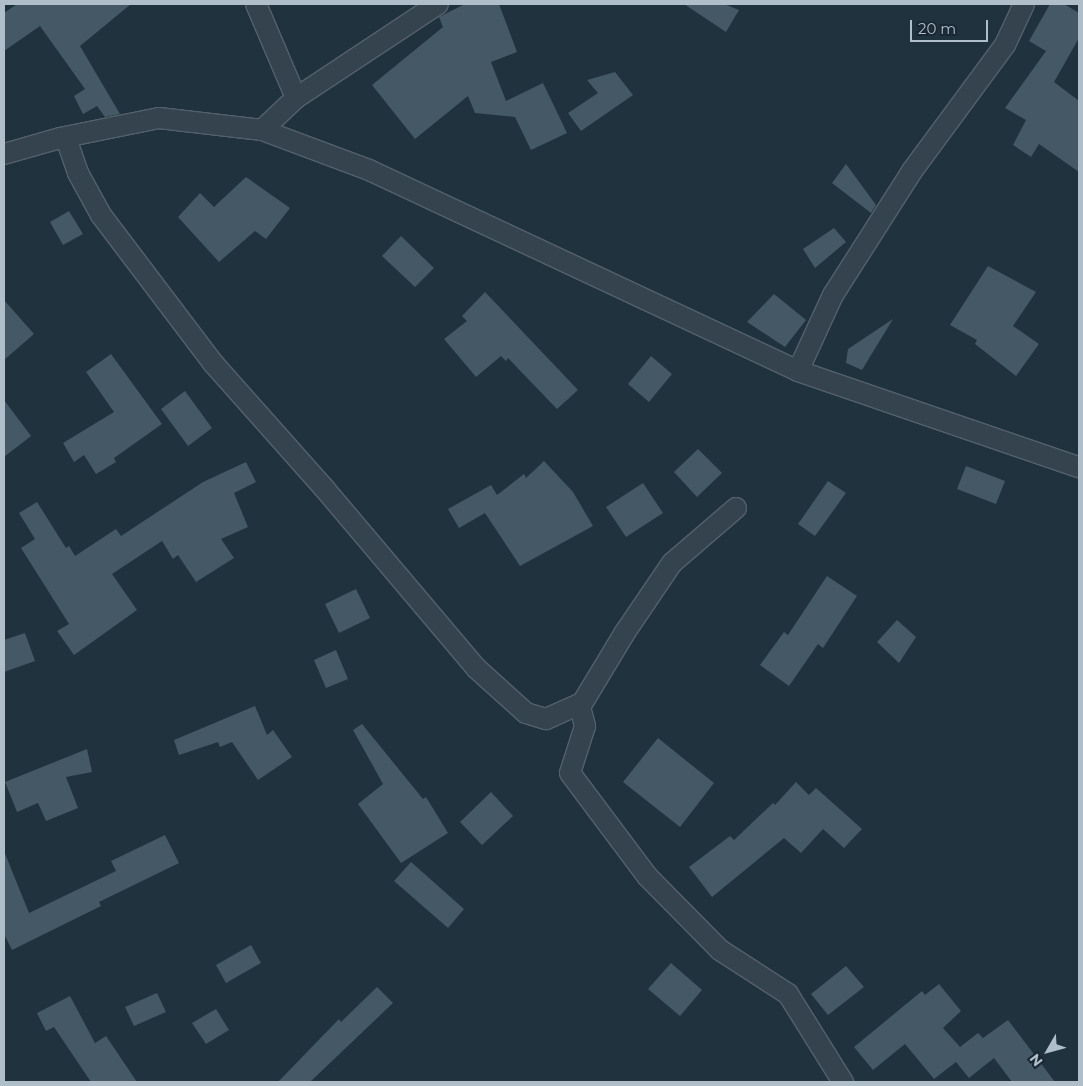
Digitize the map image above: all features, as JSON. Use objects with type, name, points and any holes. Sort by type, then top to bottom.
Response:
[{"type":"street","points":[[256,4],[296,98]]},
{"type":"street","points":[[262,130],[296,98],[438,4]]},
{"type":"street","points":[[798,371],[833,295],[912,171],[1005,45],[1024,4]]},
{"type":"street","points":[[4,154],[66,138],[159,118],[262,130],[369,170],[798,371],[1079,466]]},
{"type":"street","points":[[66,138],[78,173],[101,215],[213,363],[324,488],[476,668],[526,713],[546,719],[582,703]]},
{"type":"street","points":[[736,508],[672,563],[582,703],[580,707],[584,726],[570,773],[589,801],[648,876],[720,950],[788,994],[842,1082]]},
{"type":"building","points":[[17,4],[131,4],[80,46],[120,114],[105,117],[97,106],[83,114],[74,96],[85,89],[40,26],[4,51],[4,13]]},
{"type":"building","points":[[465,4],[499,4],[517,52],[491,62],[506,101],[543,83],[567,133],[531,150],[515,117],[475,113],[468,96],[415,139],[372,85],[443,27],[439,17]]},
{"type":"building","points":[[684,4],[724,4],[739,10],[726,32]]},
{"type":"building","points":[[1050,4],[1064,4],[1079,13],[1079,38],[1054,82],[1079,101],[1079,172],[1039,144],[1031,157],[1013,145],[1026,120],[1005,108],[1046,51],[1029,41]]},
{"type":"building","points":[[615,72],[633,95],[581,131],[568,113],[598,93],[587,80]]},
{"type":"building","points":[[846,164],[876,205],[871,213],[832,183]]},
{"type":"building","points":[[246,177],[290,208],[266,239],[255,231],[219,262],[178,217],[200,193],[214,207]]},
{"type":"building","points":[[69,211],[83,234],[63,245],[50,222]]},
{"type":"building","points":[[834,228],[846,242],[815,268],[803,249]]},
{"type":"building","points":[[401,236],[434,268],[415,287],[382,256]]},
{"type":"building","points":[[988,266],[1036,292],[1013,326],[1039,344],[1016,376],[975,344],[977,340],[950,325]]},
{"type":"building","points":[[485,292],[578,390],[557,409],[508,358],[506,361],[501,356],[476,377],[444,339],[467,321],[462,316]]},
{"type":"building","points":[[774,294],[806,320],[785,347],[747,322]]},
{"type":"building","points":[[4,300],[34,334],[4,360]]},
{"type":"building","points":[[893,319],[862,370],[846,363],[848,349]]},
{"type":"building","points":[[111,354],[162,424],[114,458],[116,462],[96,474],[84,455],[74,462],[63,443],[114,412],[86,372]]},
{"type":"building","points":[[651,356],[672,374],[649,402],[628,384]]},
{"type":"building","points":[[185,391],[212,428],[188,446],[161,409]]},
{"type":"building","points":[[4,400],[31,436],[4,457]]},
{"type":"building","points":[[698,449],[722,473],[697,497],[674,472]]},
{"type":"building","points":[[544,461],[573,492],[593,526],[520,566],[485,513],[459,528],[448,509],[491,485],[497,495],[524,474],[526,478]]},
{"type":"building","points":[[246,462],[256,482],[234,493],[248,527],[221,539],[234,558],[196,582],[178,555],[173,559],[162,541],[112,574],[137,610],[74,655],[57,631],[69,624],[21,548],[35,539],[19,513],[37,502],[66,548],[69,546],[75,556],[116,529],[121,536],[203,482]]},
{"type":"building","points":[[966,466],[1005,481],[996,504],[957,489]]},
{"type":"building","points":[[828,481],[846,493],[815,536],[798,524]]},
{"type":"building","points":[[643,483],[663,513],[626,537],[606,507]]},
{"type":"building","points":[[827,576],[857,596],[823,648],[818,644],[789,686],[760,665],[784,632],[788,635]]},
{"type":"building","points":[[356,589],[370,618],[339,633],[325,604]]},
{"type":"building","points":[[897,620],[916,637],[899,663],[877,642]]},
{"type":"building","points":[[25,633],[35,661],[4,672],[4,640]]},
{"type":"building","points":[[336,650],[348,679],[326,688],[314,660]]},
{"type":"building","points":[[255,706],[267,735],[273,730],[292,757],[258,780],[232,742],[220,747],[218,742],[179,755],[174,740]]},
{"type":"building","points":[[362,724],[423,799],[426,797],[448,833],[401,863],[358,804],[383,784],[353,730]]},
{"type":"building","points":[[658,738],[714,783],[680,827],[623,782]]},
{"type":"building","points":[[87,749],[92,772],[66,777],[78,808],[46,821],[38,803],[17,812],[5,782]]},
{"type":"building","points":[[796,782],[809,795],[816,788],[862,829],[844,848],[823,829],[801,853],[784,838],[712,897],[689,867],[730,836],[734,840],[773,803],[775,805]]},
{"type":"building","points":[[491,792],[513,816],[482,845],[460,822]]},
{"type":"building","points":[[165,835],[179,863],[99,902],[101,906],[12,950],[4,934],[4,851],[29,913],[116,871],[111,861]]},
{"type":"building","points":[[411,862],[464,909],[448,928],[394,881]]},
{"type":"building","points":[[251,945],[261,963],[226,983],[216,965]]},
{"type":"building","points":[[671,963],[702,990],[680,1016],[648,989]]},
{"type":"building","points":[[846,966],[864,987],[828,1015],[811,994]]},
{"type":"building","points":[[939,984],[961,1011],[943,1028],[960,1047],[978,1033],[983,1038],[1008,1020],[1055,1082],[1012,1082],[994,1058],[969,1078],[956,1062],[934,1079],[905,1044],[873,1070],[854,1047],[922,991],[925,995]]},
{"type":"building","points":[[377,987],[393,1003],[310,1082],[278,1082],[339,1019],[341,1022]]},
{"type":"building","points":[[157,993],[166,1012],[134,1026],[125,1007]]},
{"type":"building","points":[[70,996],[95,1043],[106,1036],[137,1082],[91,1082],[54,1027],[46,1031],[37,1013]]},
{"type":"building","points":[[216,1009],[229,1030],[206,1044],[192,1023]]}]
